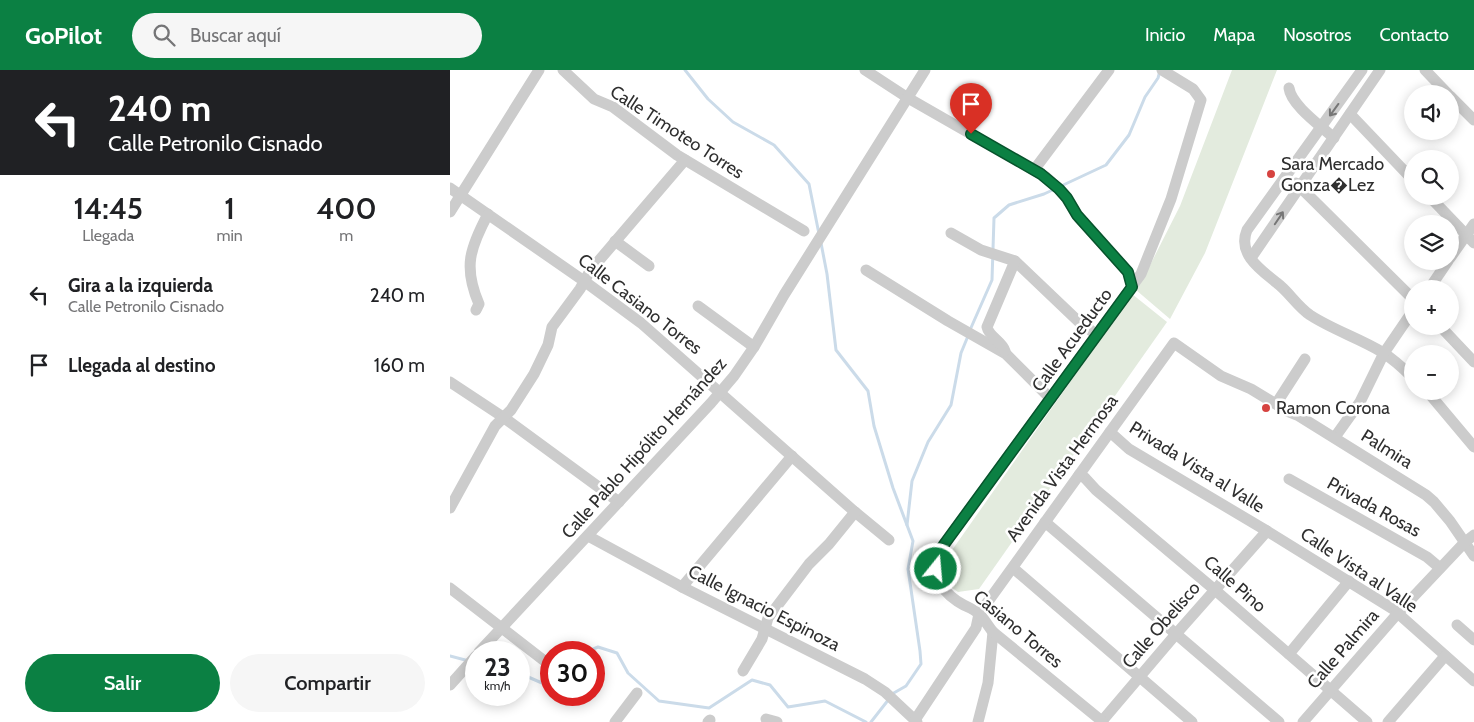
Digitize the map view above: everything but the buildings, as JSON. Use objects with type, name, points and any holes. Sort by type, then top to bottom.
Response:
[{"type":"street","points":[[450,212],[539,70]]},
{"type":"street","name":"Calle Timoteo Torres","points":[[563,70],[594,99],[613,107],[685,160],[804,231]]},
{"type":"street","points":[[866,70],[908,98],[1034,170],[1051,182],[1063,193],[1077,215],[1128,272],[1132,287]]},
{"type":"street","name":"Calle Pablo Hipólito Hernández","points":[[489,641],[721,392],[754,347],[802,266],[925,70]]},
{"type":"street","points":[[1034,170],[1109,70]]},
{"type":"street","points":[[1362,70],[1248,230],[1244,241],[1251,258],[1259,270],[1280,286],[1311,316],[1384,353],[1404,370]]},
{"type":"street","points":[[1251,258],[1380,70]]},
{"type":"street","points":[[1425,70],[1439,85]]},
{"type":"street","name":"Calle Acueducto","points":[[940,550],[1141,274],[1171,199],[1201,100],[1193,89],[1164,71]]},
{"type":"street","points":[[1289,88],[1289,94],[1296,103],[1334,138]]},
{"type":"street","points":[[1459,105],[1474,120]]},
{"type":"street","points":[[1350,114],[1404,171]]},
{"type":"street","points":[[450,508],[490,434],[511,410],[534,374],[548,344],[552,327],[580,289],[590,271],[685,160]]},
{"type":"street","points":[[1288,174],[1404,290]]},
{"type":"street","name":"Calle Casiano Torres","points":[[450,188],[641,323],[889,540]]},
{"type":"street","points":[[1438,205],[1470,239]]},
{"type":"street","points":[[476,310],[479,304],[471,284],[470,259],[474,241],[488,214]]},
{"type":"street","points":[[1459,250],[1470,239],[1474,224]]},
{"type":"street","points":[[950,233],[981,250],[1016,261],[1078,321],[1097,335]]},
{"type":"street","points":[[615,241],[649,266]]},
{"type":"street","points":[[1002,352],[1004,347],[988,332],[987,327],[1016,261]]},
{"type":"street","points":[[866,270],[1002,352],[1051,398]]},
{"type":"street","points":[[698,306],[754,347]]},
{"type":"street","points":[[1335,437],[1360,402],[1384,353],[1404,324]]},
{"type":"street","points":[[1448,335],[1474,362]]},
{"type":"street","name":"Palmira","points":[[1174,343],[1221,376],[1251,389],[1299,416],[1426,495],[1469,539]]},
{"type":"street","name":"Avenida Vista Hermosa","points":[[916,721],[976,628],[979,614],[1174,343]]},
{"type":"street","points":[[1276,404],[1305,359]]},
{"type":"street","points":[[450,382],[619,502]]},
{"type":"street","points":[[1434,400],[1474,447]]},
{"type":"street","name":"Privada Vista al Valle","points":[[1110,432],[1129,449],[1267,531]]},
{"type":"street","points":[[682,587],[792,456]]},
{"type":"street","name":"Calle Pino","points":[[1079,475],[1085,478],[1096,490],[1367,722]]},
{"type":"street","name":"Privada Rosas","points":[[1289,479],[1428,557],[1440,568]]},
{"type":"street","points":[[743,671],[762,639],[768,618],[803,572],[855,512]]},
{"type":"street","points":[[1045,522],[1279,722]]},
{"type":"street","name":"Calle Vista al Valle","points":[[1267,531],[1398,613],[1474,681]]},
{"type":"street","name":"Calle Obelisco","points":[[1102,722],[1176,634],[1267,531]]},
{"type":"street","name":"Calle Ignacio Espinoza","points":[[588,536],[682,587],[856,674],[886,692],[916,721]]},
{"type":"street","points":[[1469,539],[1474,556]]},
{"type":"street","name":"Calle Palmira","points":[[1303,722],[1398,613],[1469,539]]},
{"type":"street","name":"Casiano Torres","points":[[940,550],[936,564],[937,576],[940,585],[951,597],[979,614],[993,632],[1102,722]]},
{"type":"street","points":[[1013,568],[1192,722]]},
{"type":"street","points":[[1289,654],[1349,582]]},
{"type":"street","points":[[450,588],[540,658]]},
{"type":"street","points":[[1457,625],[1474,640]]},
{"type":"street","points":[[978,722],[988,683],[993,632]]},
{"type":"street","points":[[1388,722],[1445,656]]},
{"type":"street","points":[[450,685],[465,668]]},
{"type":"street","points":[[616,722],[637,692]]},
{"type":"shaded area","points":[[1232,70],[1277,70],[1205,253],[1170,319],[1136,290],[1180,206]]},
{"type":"shaded area","points":[[1132,294],[1167,322],[979,589],[958,592],[945,583],[943,563]]},
{"type":"waterway","points":[[685,70],[708,99],[733,122],[774,145],[809,184],[819,234]]},
{"type":"waterway","points":[[970,330],[992,280],[994,218],[1009,205],[1044,194],[1106,165],[1129,135],[1145,97],[1158,78],[1160,71]]},
{"type":"waterway","points":[[821,243],[827,274],[836,350],[868,391],[874,426],[893,488],[913,541],[908,569],[921,664],[906,686],[892,694]]},
{"type":"waterway","points":[[907,525],[912,481],[928,442],[951,405],[961,353],[968,336]]},
{"type":"waterway","points":[[605,649],[617,653],[628,673],[659,701],[709,708],[752,680],[770,685],[788,707],[825,701],[866,722]]},
{"type":"waterway","points":[[450,656],[465,660]]},
{"type":"waterway","points":[[530,678],[540,682]]},
{"type":"waterway","points":[[871,722],[889,699]]},
{"type":"place","name":"Sara Mercado Gonza�Lez","points":[[1271,174]]},
{"type":"place","name":"Ramon Corona","points":[[1266,408]]},
{"type":"route","points":[[936,569],[940,550],[1132,287],[1128,272],[1077,215],[1059,189],[1041,174],[971,134]]}]
